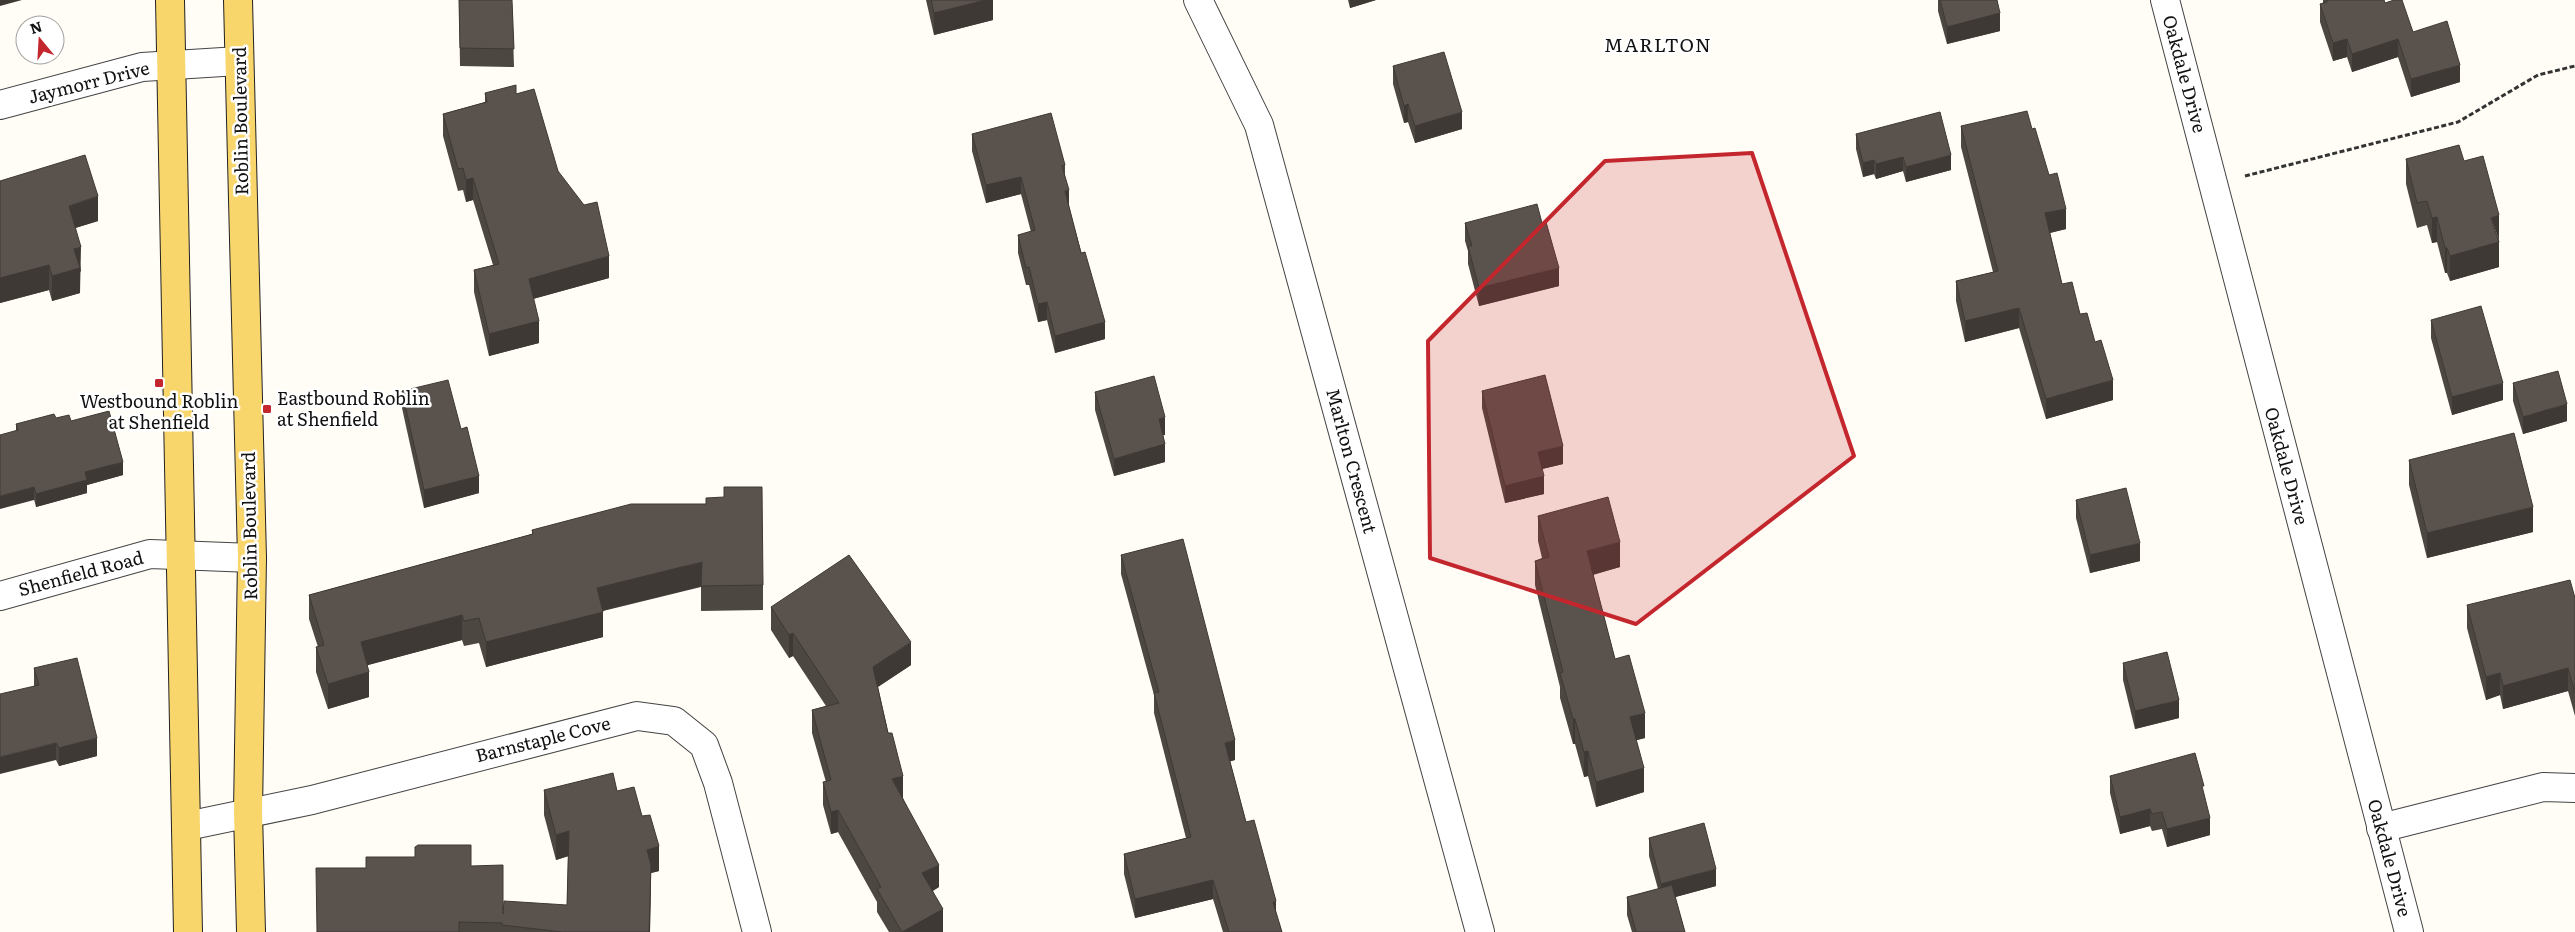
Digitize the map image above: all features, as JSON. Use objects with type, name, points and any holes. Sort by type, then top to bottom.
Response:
[{"type":"main road","points":[[170,0],[188,932]]},
{"type":"main road","name":"Roblin Boulevard","points":[[238,0],[252,558],[248,812],[251,932]]},
{"type":"street","name":"Marlton Crescent","points":[[1198,0],[1259,125],[1480,932]]},
{"type":"street","name":"Oakdale Drive","points":[[2165,0],[2408,932]]},
{"type":"street","name":"Jaymorr Drive","points":[[0,105],[142,67],[239,61]]},
{"type":"street","name":"Shenfield Road","points":[[0,596],[150,554],[252,558]]},
{"type":"street","name":"Barnstaple Cove","points":[[186,826],[312,800],[636,716],[674,721],[704,746],[718,783],[757,932]]},
{"type":"street","points":[[2381,828],[2543,787],[2575,788]]},
{"type":"path","points":[[2212,184],[2458,122],[2538,75],[2575,66]]},
{"type":"highlighted area","points":[[1752,153],[1854,456],[1636,624],[1430,558],[1428,341],[1605,161]]},
{"type":"building","points":[[459,0],[512,0],[514,49],[460,48]]},
{"type":"building","points":[[931,0],[986,0],[934,13]]},
{"type":"building","points":[[1940,0],[1997,0],[2000,13],[1947,27]]},
{"type":"building","points":[[2327,0],[2384,0],[2385,3],[2402,0],[2413,32],[2447,21],[2460,65],[2411,79],[2398,39],[2352,54],[2347,39],[2333,43],[2320,4],[2327,2]]},
{"type":"building","points":[[1444,52],[1462,112],[1415,126],[1408,104],[1404,106],[1393,66]]},
{"type":"building","points":[[516,85],[516,94],[534,89],[558,171],[584,205],[597,202],[609,256],[529,279],[539,321],[489,334],[474,270],[499,264],[473,178],[466,180],[463,168],[458,169],[443,114],[487,102],[485,93]]},
{"type":"building","points":[[2027,111],[2032,129],[2035,128],[2049,175],[2057,173],[2066,209],[2045,213],[2062,284],[2072,282],[2080,314],[2087,313],[2095,342],[2101,340],[2113,380],[2046,399],[2019,308],[1965,321],[1956,281],[1998,271],[1961,126]]},
{"type":"building","points":[[1940,112],[1951,155],[1906,167],[1903,157],[1876,164],[1874,160],[1863,163],[1856,134]]},
{"type":"building","points":[[1051,113],[1065,165],[1062,166],[1069,190],[1065,191],[1081,253],[1085,252],[1105,322],[1055,336],[1047,302],[1038,304],[1029,267],[1026,268],[1018,235],[1035,230],[1021,177],[986,185],[972,134]]},
{"type":"building","points":[[2459,145],[2464,161],[2483,156],[2499,215],[2491,218],[2499,242],[2450,256],[2447,248],[2445,248],[2437,217],[2432,218],[2427,201],[2417,203],[2406,159]]},
{"type":"building","points":[[85,155],[98,196],[69,206],[81,247],[74,249],[80,268],[52,276],[49,265],[0,278],[0,181]]},
{"type":"building","points":[[1537,204],[1542,223],[1546,222],[1559,268],[1479,288],[1468,246],[1472,246],[1465,223]]},
{"type":"building","points":[[2481,306],[2503,383],[2452,397],[2431,320]]},
{"type":"building","points":[[2558,371],[2567,404],[2523,417],[2513,383]]},
{"type":"building","points":[[1545,375],[1563,446],[1538,452],[1544,476],[1505,486],[1482,391]]},
{"type":"building","points":[[1154,376],[1165,417],[1159,419],[1165,444],[1114,459],[1095,392]]},
{"type":"building","points":[[448,380],[461,429],[467,427],[479,476],[424,490],[402,391]]},
{"type":"building","points":[[109,411],[123,462],[85,472],[87,480],[36,494],[34,487],[0,496],[0,435],[18,430],[16,424],[54,414],[56,418],[69,415],[71,421]]},
{"type":"building","points":[[2514,433],[2533,507],[2427,533],[2409,460]]},
{"type":"building","points":[[724,487],[762,487],[763,585],[701,586],[702,562],[597,588],[603,612],[486,642],[479,618],[464,621],[462,615],[361,642],[369,672],[328,684],[316,647],[324,645],[309,595],[533,534],[532,530],[631,504],[706,504],[706,498],[724,497]]},
{"type":"building","points":[[2126,488],[2140,543],[2090,555],[2076,500]]},
{"type":"building","points":[[1608,497],[1620,542],[1587,551],[1615,659],[1629,655],[1645,713],[1630,717],[1644,768],[1596,782],[1588,751],[1584,752],[1560,673],[1563,672],[1535,561],[1549,557],[1538,516]]},
{"type":"building","points":[[1183,539],[1235,740],[1225,743],[1246,822],[1254,820],[1276,901],[1273,902],[1282,932],[1229,932],[1213,880],[1135,899],[1124,854],[1191,837],[1154,693],[1159,692],[1121,555]]},
{"type":"building","points":[[849,555],[911,642],[873,667],[888,733],[892,733],[903,776],[892,779],[939,865],[922,873],[943,909],[902,932],[877,889],[881,887],[838,810],[831,812],[823,782],[831,780],[812,710],[839,703],[793,633],[789,635],[771,607]]},
{"type":"building","points":[[2570,580],[2575,598],[2575,693],[2568,668],[2503,686],[2500,673],[2486,677],[2467,605]]},
{"type":"building","points":[[2167,652],[2179,700],[2135,711],[2123,663]]},
{"type":"building","points":[[77,658],[97,738],[59,748],[56,743],[0,757],[0,694],[39,685],[34,668]]},
{"type":"building","points":[[2195,753],[2210,818],[2167,829],[2162,812],[2152,814],[2150,809],[2120,817],[2110,776]]},
{"type":"building","points":[[613,773],[617,791],[634,787],[642,816],[650,815],[659,846],[647,850],[651,865],[649,932],[562,932],[502,925],[502,923],[459,922],[459,932],[317,932],[316,868],[366,868],[366,857],[415,857],[415,847],[418,845],[471,845],[471,866],[503,865],[503,914],[504,901],[567,905],[569,831],[556,835],[544,790]]},
{"type":"building","points":[[1704,823],[1716,869],[1661,884],[1649,838]]},
{"type":"building","points":[[1672,885],[1685,932],[1636,932],[1627,897]]},
{"type":"place","name":"Westbound Roblin at Shenfield","points":[[159,383]]},
{"type":"place","name":"Eastbound Roblin at Shenfield","points":[[267,409]]},
{"type":"district","name":"MARLTON","points":[[1658,45]]}]
